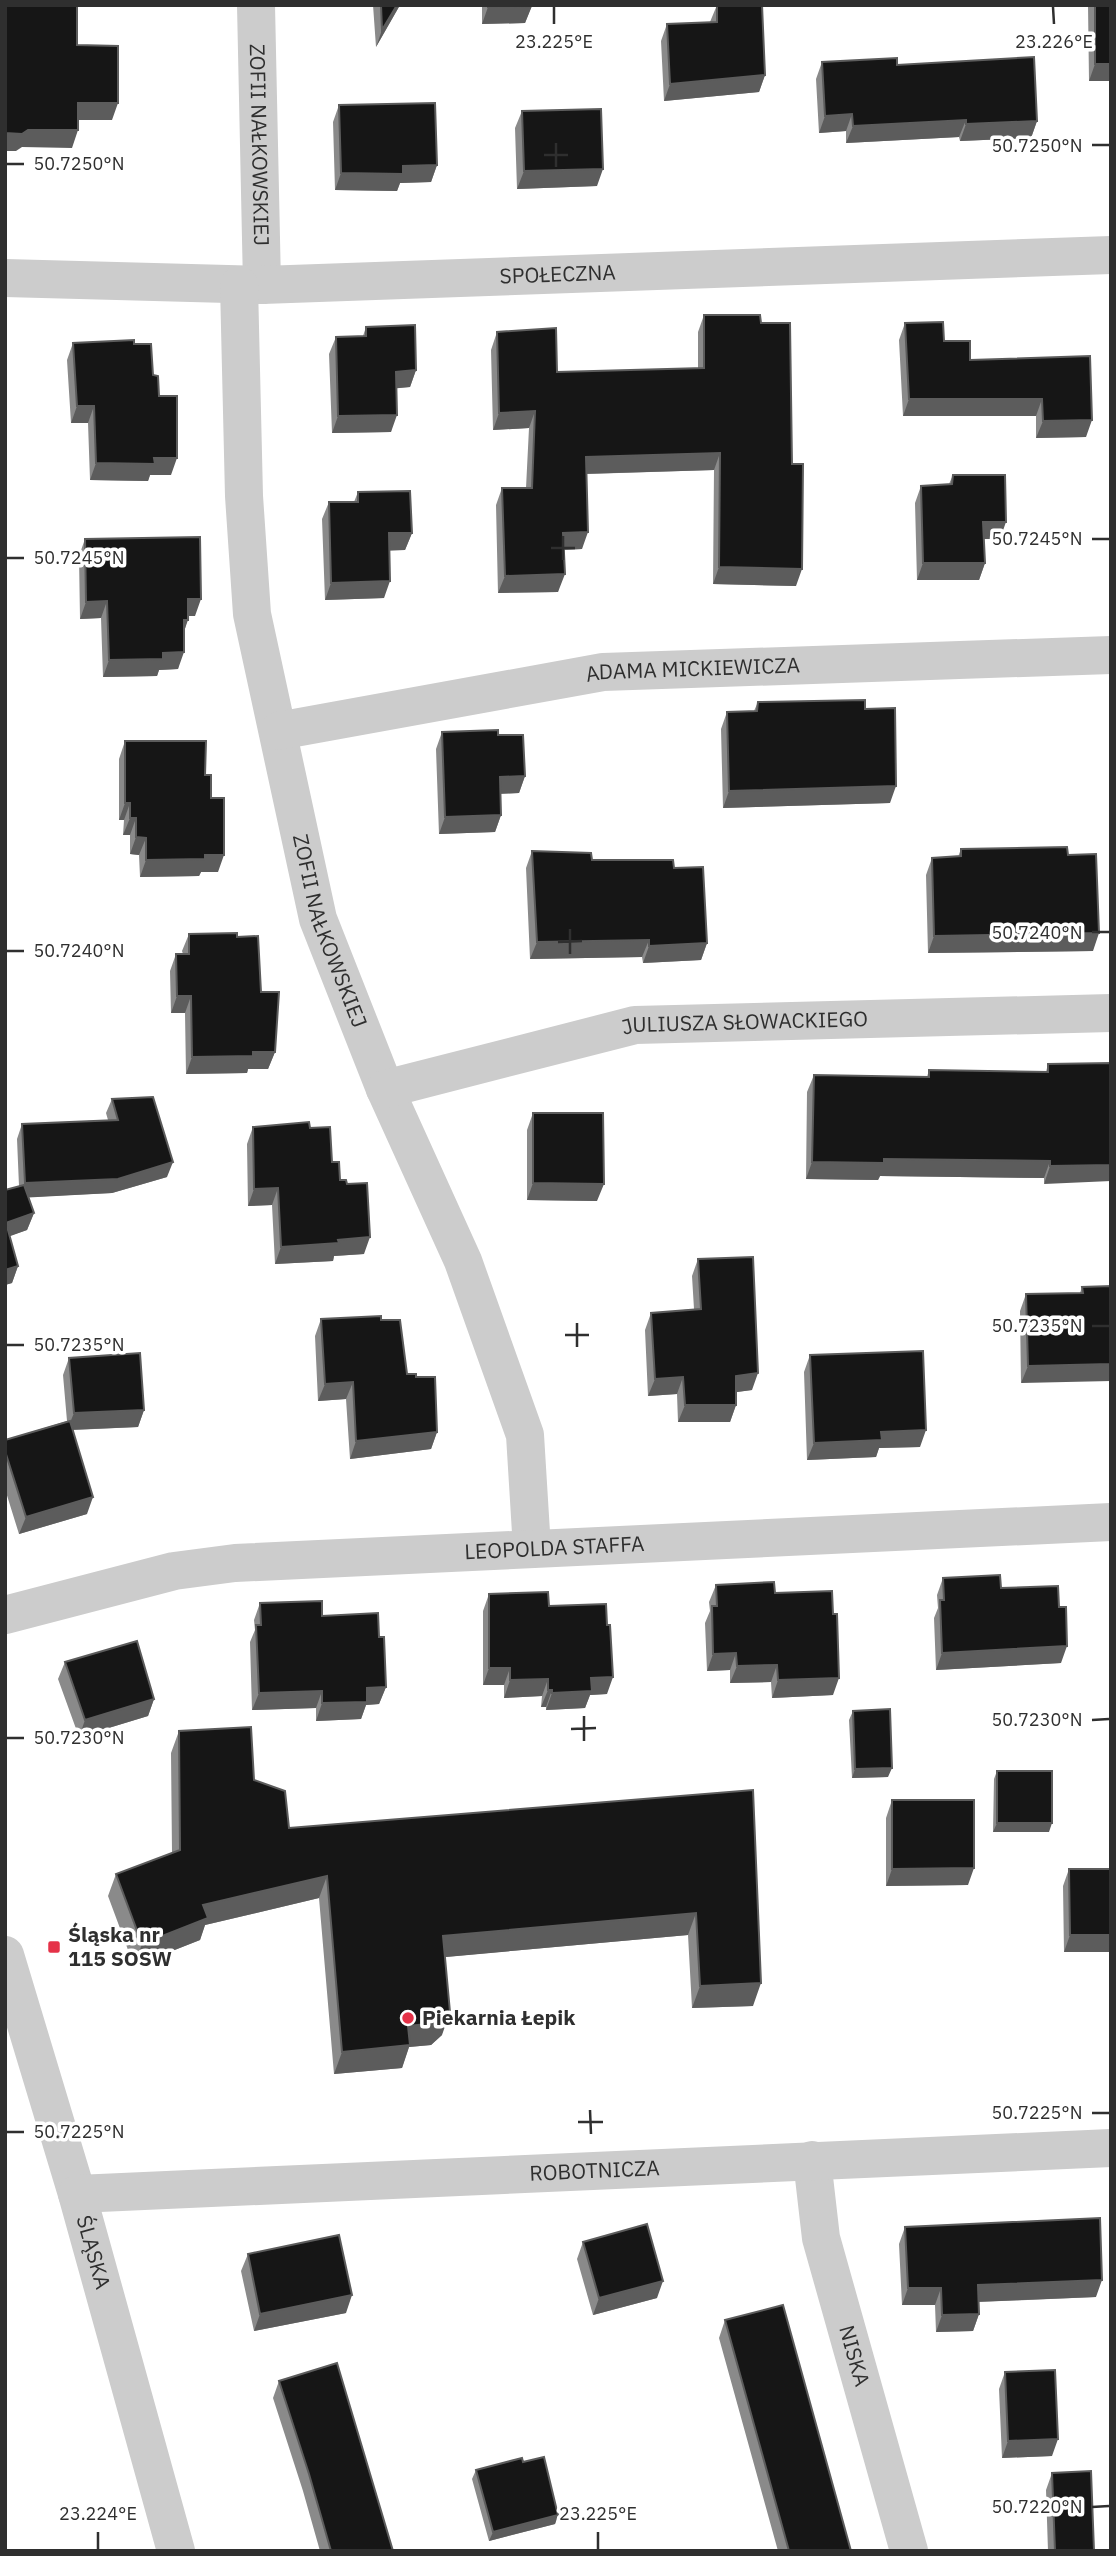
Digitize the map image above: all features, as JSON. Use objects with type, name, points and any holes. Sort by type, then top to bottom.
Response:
[{"type":"street","name":"ZOFII NAŁKOWSKIEJ","points":[[256,5],[244,496],[251,614],[318,919],[385,1089],[463,1261],[525,1435],[532,1549]]},
{"type":"street","name":"SPOŁECZNA","points":[[5,278],[251,285],[1111,256]]},
{"type":"street","name":"ADAMA MICKIEWICZA","points":[[278,731],[603,672],[1111,655]]},
{"type":"street","name":"JULIUSZA SŁOWACKIEGO","points":[[385,1089],[635,1025],[1111,1013]]},
{"type":"street","name":"LEOPOLDA STAFFA","points":[[5,1615],[205,1566],[1111,1522]]},
{"type":"street","name":"ŚLĄSKA","points":[[5,1955],[77,2194],[176,2551]]},
{"type":"street","name":"ROBOTNICZA","points":[[77,2194],[1111,2148]]},
{"type":"street","name":"NISKA","points":[[812,2160],[821,2238],[909,2551]]},
{"type":"building","points":[[5,5],[77,5],[77,45],[118,46],[118,103],[78,103],[78,130],[5,133]]},
{"type":"building","points":[[381,5],[397,5],[382,30]]},
{"type":"building","points":[[532,5],[532,6],[488,7]]},
{"type":"building","points":[[717,5],[762,5],[765,75],[670,84],[667,24],[717,22]]},
{"type":"building","points":[[1095,5],[1111,5],[1111,64],[1095,64]]},
{"type":"building","points":[[1034,57],[1037,121],[966,124],[966,120],[853,126],[852,114],[825,116],[822,62],[897,58],[897,65]]},
{"type":"building","points":[[435,103],[437,165],[403,166],[403,174],[341,173],[339,105]]},
{"type":"building","points":[[601,109],[603,169],[524,171],[522,111]]},
{"type":"building","points":[[704,315],[760,315],[761,323],[790,323],[792,464],[803,464],[802,569],[719,567],[720,453],[586,457],[588,532],[563,533],[565,574],[505,576],[502,488],[532,488],[535,411],[499,413],[497,332],[556,328],[557,372],[704,368]]},
{"type":"building","points":[[943,322],[944,341],[970,341],[970,360],[1090,356],[1092,420],[1043,421],[1042,399],[909,399],[905,323]]},
{"type":"building","points":[[415,325],[416,370],[396,372],[397,415],[338,416],[336,337],[366,336],[366,327]]},
{"type":"building","points":[[134,340],[134,344],[151,344],[153,375],[158,376],[159,396],[177,396],[177,458],[154,458],[155,464],[96,463],[94,406],[77,406],[73,343]]},
{"type":"building","points":[[953,475],[1005,475],[1006,522],[983,522],[985,563],[923,563],[921,486],[952,484]]},
{"type":"building","points":[[410,491],[412,533],[389,533],[390,581],[331,583],[329,502],[358,502],[358,492]]},
{"type":"building","points":[[200,537],[201,599],[188,599],[188,620],[184,620],[184,652],[163,653],[163,659],[109,660],[107,601],[86,602],[85,539]]},
{"type":"building","points":[[865,700],[865,709],[895,708],[896,786],[729,791],[727,712],[757,711],[758,702]]},
{"type":"building","points":[[498,730],[498,735],[523,735],[525,776],[500,777],[501,815],[445,817],[442,732]]},
{"type":"building","points":[[125,741],[206,741],[205,775],[211,775],[211,798],[224,798],[224,855],[205,855],[205,859],[146,860],[146,838],[136,837],[136,818],[130,818],[130,803],[125,803]]},
{"type":"building","points":[[1067,847],[1068,855],[1096,854],[1099,933],[934,936],[932,858],[961,856],[961,849]]},
{"type":"building","points":[[532,851],[591,853],[592,860],[673,860],[674,868],[703,867],[707,943],[649,946],[649,940],[537,942]]},
{"type":"building","points":[[237,933],[237,937],[258,936],[261,992],[279,992],[275,1052],[253,1052],[253,1056],[192,1057],[191,996],[177,996],[176,954],[189,954],[189,934]]},
{"type":"building","points":[[1111,1063],[1111,1165],[1050,1166],[1050,1161],[884,1159],[884,1163],[812,1162],[814,1075],[929,1077],[929,1070],[1048,1072],[1048,1064]]},
{"type":"building","points":[[153,1097],[173,1162],[118,1179],[25,1183],[22,1124],[118,1120],[112,1099]]},
{"type":"building","points":[[533,1113],[603,1113],[604,1184],[533,1183]]},
{"type":"building","points":[[309,1122],[310,1128],[330,1127],[332,1162],[339,1162],[340,1180],[346,1180],[347,1184],[367,1183],[370,1237],[338,1240],[339,1243],[281,1247],[278,1188],[254,1189],[253,1127]]},
{"type":"building","points":[[24,1185],[34,1213],[6,1223],[18,1266],[5,1270],[5,1190]]},
{"type":"building","points":[[753,1257],[758,1373],[736,1376],[736,1405],[685,1405],[683,1377],[655,1379],[651,1313],[701,1309],[698,1259]]},
{"type":"building","points":[[1111,1286],[1111,1364],[1028,1366],[1026,1294],[1083,1293],[1082,1287]]},
{"type":"building","points":[[381,1316],[381,1320],[400,1320],[407,1374],[435,1377],[437,1432],[356,1441],[353,1382],[325,1384],[321,1319]]},
{"type":"building","points":[[923,1351],[926,1430],[881,1432],[882,1440],[814,1443],[810,1355]]},
{"type":"building","points":[[140,1353],[144,1410],[74,1413],[69,1358]]},
{"type":"building","points":[[70,1421],[93,1497],[26,1517],[5,1451],[5,1440]]},
{"type":"building","points":[[1000,1575],[1001,1588],[1058,1586],[1059,1607],[1066,1607],[1067,1646],[942,1653],[940,1600],[944,1600],[943,1578]]},
{"type":"building","points":[[774,1582],[775,1593],[832,1591],[833,1614],[837,1614],[839,1678],[778,1680],[777,1665],[737,1666],[736,1653],[713,1654],[712,1606],[717,1606],[716,1585]]},
{"type":"building","points":[[548,1592],[549,1606],[606,1604],[613,1677],[591,1678],[592,1691],[552,1693],[552,1690],[548,1690],[548,1679],[510,1680],[510,1668],[489,1668],[489,1594]]},
{"type":"building","points":[[322,1601],[322,1616],[378,1613],[379,1637],[384,1637],[386,1687],[367,1688],[367,1702],[322,1703],[322,1691],[259,1693],[256,1625],[261,1625],[260,1603]]},
{"type":"building","points":[[137,1641],[154,1699],[85,1720],[65,1662]]},
{"type":"building","points":[[890,1709],[892,1768],[855,1769],[853,1711]]},
{"type":"building","points":[[251,1727],[254,1780],[285,1791],[289,1828],[753,1790],[761,1983],[700,1986],[696,1913],[443,1936],[450,2012],[439,2023],[408,2026],[410,2045],[342,2052],[327,1876],[203,1905],[208,1918],[142,1944],[116,1874],[180,1850],[179,1731]]},
{"type":"building","points":[[997,1771],[1052,1771],[1052,1823],[997,1823]]},
{"type":"building","points":[[892,1800],[974,1800],[974,1868],[892,1869]]},
{"type":"building","points":[[1069,1869],[1111,1869],[1111,1935],[1070,1935]]},
{"type":"building","points":[[1100,2218],[1102,2280],[978,2285],[979,2314],[942,2315],[941,2288],[908,2288],[905,2227]]},
{"type":"building","points":[[647,2224],[663,2281],[599,2298],[583,2242]]},
{"type":"building","points":[[339,2235],[352,2295],[260,2314],[248,2254]]},
{"type":"building","points":[[783,2305],[851,2551],[789,2551],[725,2320]]},
{"type":"building","points":[[337,2363],[393,2551],[331,2551],[279,2381]]},
{"type":"building","points":[[1055,2370],[1058,2439],[1008,2441],[1005,2372]]},
{"type":"building","points":[[544,2457],[558,2515],[493,2532],[476,2470],[522,2458],[523,2462]]},
{"type":"building","points":[[1091,2471],[1094,2551],[1055,2551],[1052,2473]]},
{"type":"place","name":"Śląska nr 115 SOSW","points":[[54,1947]]},
{"type":"place","name":"Piekarnia Łepik","points":[[408,2018]]}]
